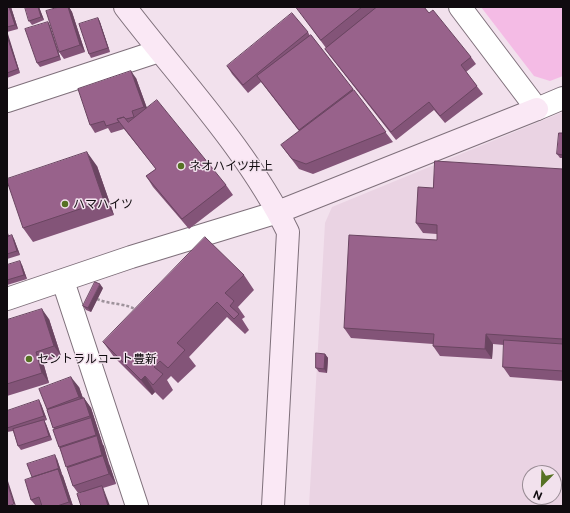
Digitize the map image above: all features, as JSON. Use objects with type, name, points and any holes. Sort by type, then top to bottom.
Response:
[{"type":"street","points":[[125,7],[234,145],[267,192],[288,232],[273,506]]},
{"type":"street","points":[[460,7],[537,109]]},
{"type":"street","points":[[7,101],[159,51]]},
{"type":"street","points":[[7,299],[131,257],[278,212],[563,98]]},
{"type":"street","points":[[63,281],[137,506]]},
{"type":"path","points":[[63,281],[104,302],[134,308],[142,314]]},
{"type":"shaded area","points":[[481,7],[563,7],[563,76],[550,81],[534,76]]},
{"type":"shaded area","points":[[563,112],[563,506],[309,506],[325,223],[332,207]]},
{"type":"building","points":[[7,7],[9,7],[15,25],[7,27]]},
{"type":"building","points":[[25,7],[38,7],[41,17],[29,21]]},
{"type":"building","points":[[59,7],[68,7],[80,45],[59,52],[46,11]]},
{"type":"building","points":[[296,7],[362,7],[321,40]]},
{"type":"building","points":[[377,7],[424,7],[429,13],[433,10],[471,57],[461,65],[477,86],[440,116],[429,102],[391,132],[325,49]]},
{"type":"building","points":[[292,13],[308,32],[243,85],[227,66]]},
{"type":"building","points":[[98,18],[108,48],[89,54],[79,24]]},
{"type":"building","points":[[48,22],[59,56],[37,63],[25,29]]},
{"type":"building","points":[[311,35],[353,89],[299,130],[257,76]]},
{"type":"building","points":[[7,36],[18,69],[7,73]]},
{"type":"building","points":[[131,71],[144,107],[132,111],[134,117],[117,119],[119,122],[106,126],[104,121],[90,125],[78,89]]},
{"type":"building","points":[[354,90],[386,132],[306,164],[292,159],[281,145]]},
{"type":"building","name":"ネオハイツ井上","points":[[157,100],[226,185],[182,219],[146,176],[156,169],[117,119],[124,117],[128,122]]},
{"type":"building","points":[[559,133],[563,133],[563,155],[557,154]]},
{"type":"building","name":"ハマハイツ","points":[[87,152],[104,201],[23,228],[7,179]]},
{"type":"building","points":[[435,161],[563,169],[563,339],[486,334],[485,349],[433,346],[434,334],[344,328],[349,235],[437,240],[437,225],[416,223],[418,187],[433,188]]},
{"type":"building","points":[[12,235],[17,251],[7,254],[7,237]]},
{"type":"building","points":[[205,237],[244,275],[225,293],[234,301],[230,306],[239,314],[234,319],[217,302],[177,343],[185,350],[168,368],[160,361],[154,367],[163,374],[153,385],[145,376],[141,380],[103,342]]},
{"type":"building","points":[[20,261],[24,275],[7,280],[7,265]]},
{"type":"building","points":[[95,282],[100,284],[88,308],[83,306]]},
{"type":"building","name":"セントラルコート豊新","points":[[42,309],[54,346],[36,352],[42,373],[7,384],[7,320]]},
{"type":"building","points":[[504,340],[563,344],[563,371],[503,367]]},
{"type":"building","points":[[316,353],[325,354],[324,369],[316,368]]},
{"type":"building","points":[[71,377],[79,397],[47,409],[39,389]]},
{"type":"building","points":[[84,398],[90,416],[53,428],[47,410]]},
{"type":"building","points":[[39,400],[44,416],[7,428],[7,411]]},
{"type":"building","points":[[91,418],[96,435],[59,447],[53,430]]},
{"type":"building","points":[[44,420],[49,436],[18,446],[13,429]]},
{"type":"building","points":[[97,436],[102,455],[66,467],[60,448]]},
{"type":"building","points":[[55,455],[59,470],[58,469],[32,477],[27,464]]},
{"type":"building","points":[[103,456],[109,474],[73,486],[67,468]]},
{"type":"building","points":[[58,469],[69,502],[57,506],[42,506],[39,497],[31,500],[25,480]]},
{"type":"building","points":[[7,482],[14,504],[9,506],[7,506]]},
{"type":"building","points":[[102,486],[108,506],[81,506],[77,494]]},
{"type":"place","name":"ネオハイツ井上","points":[[181,166]]},
{"type":"place","name":"ハマハイツ","points":[[65,204]]},
{"type":"place","name":"セントラルコート豊新","points":[[29,359]]}]
